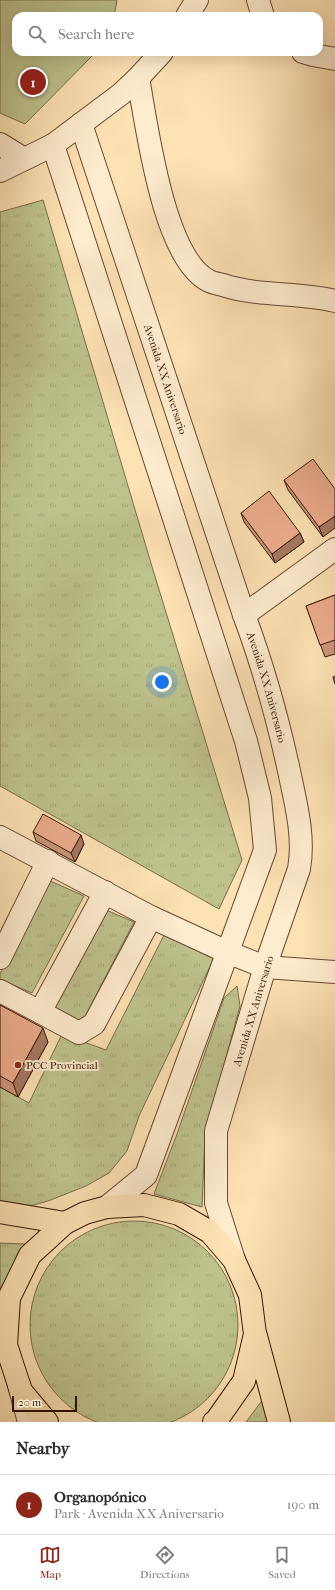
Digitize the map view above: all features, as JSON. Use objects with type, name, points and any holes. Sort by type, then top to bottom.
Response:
[{"type":"main road","name":"Avenida XX Aniversario","points":[[47,1422],[21,1391],[3,1339],[10,1298],[13,1291],[30,1255],[65,1223],[85,1213],[107,1207],[144,1205],[179,1214],[210,1232],[234,1260],[250,1295],[255,1334],[279,1422]]},
{"type":"main road","points":[[0,1212],[65,1223]]},
{"type":"main road","name":"Avenida XX Aniversario","points":[[214,1422],[244,1381],[255,1334]]},
{"type":"street","points":[[190,12],[198,0]]},
{"type":"street","points":[[258,0],[262,12]]},
{"type":"street","points":[[0,171],[53,145],[121,94],[158,56]]},
{"type":"street","points":[[318,56],[335,59]]},
{"type":"street","points":[[138,78],[158,188],[172,229],[193,269],[209,281],[236,289],[335,301]]},
{"type":"street","name":"Avenida XX Aniversario","points":[[81,124],[244,615],[260,658],[283,742],[297,811],[302,853],[299,869],[265,967],[216,1131],[216,1203],[234,1260]]},
{"type":"street","points":[[0,144],[24,159]]},
{"type":"street","name":"Avenida XX Aniversario","points":[[53,145],[246,740],[260,798],[265,850],[146,1175],[107,1207]]},
{"type":"street","points":[[244,615],[335,549]]},
{"type":"street","points":[[0,837],[48,861],[151,917],[227,952],[265,967],[335,972]]},
{"type":"street","points":[[0,958],[48,861]]},
{"type":"street","points":[[40,1012],[105,892]]},
{"type":"street","points":[[0,991],[79,1033],[94,1024],[151,917]]},
{"type":"street","points":[[18,1382],[28,1422]]},
{"type":"green space","points":[[0,0],[117,0],[115,12],[12,12],[12,56],[92,56],[25,124],[0,113]]},
{"type":"green space","points":[[43,200],[153,570],[242,860],[219,909],[0,786],[0,212]]},
{"type":"green space","points":[[46,879],[84,896],[32,993],[0,979],[0,974]]},
{"type":"green space","points":[[106,910],[134,922],[82,1022],[54,1007]]},
{"type":"green space","points":[[164,935],[214,958],[139,1116],[127,1151],[109,1173],[86,1186],[48,1201],[19,1209],[0,1205],[0,1087],[29,1103],[62,1034],[106,1050]]},
{"type":"green space","points":[[237,986],[240,1006],[205,1135],[202,1207],[154,1194],[177,1134],[224,998]]},
{"type":"green space","points":[[124,1221],[144,1221],[164,1225],[183,1233],[200,1244],[215,1259],[226,1276],[234,1295],[238,1315],[238,1335],[234,1355],[221,1383],[200,1406],[192,1412],[172,1422],[96,1422],[76,1412],[60,1399],[47,1383],[34,1355],[30,1335],[30,1315],[34,1295],[42,1276],[53,1259],[68,1244],[85,1233],[104,1225]]},
{"type":"green space","points":[[0,1243],[25,1244],[3,1301],[0,1298]]},
{"type":"green space","points":[[264,1398],[270,1422],[246,1422]]},
{"type":"building","points":[[313,459],[335,489],[335,516],[319,527],[284,480]]},
{"type":"building","points":[[269,491],[300,533],[272,554],[241,513]]},
{"type":"building","points":[[335,595],[335,640],[320,645],[306,606]]},
{"type":"building","points":[[43,814],[81,835],[71,853],[33,832]]},
{"type":"building","name":"PCC Provincial","points":[[0,1005],[43,1028],[13,1083],[0,1076]]},
{"type":"place","name":"Organopónico","points":[[33,82]]},
{"type":"place","name":"PCC Provincial","points":[[18,1065]]}]
